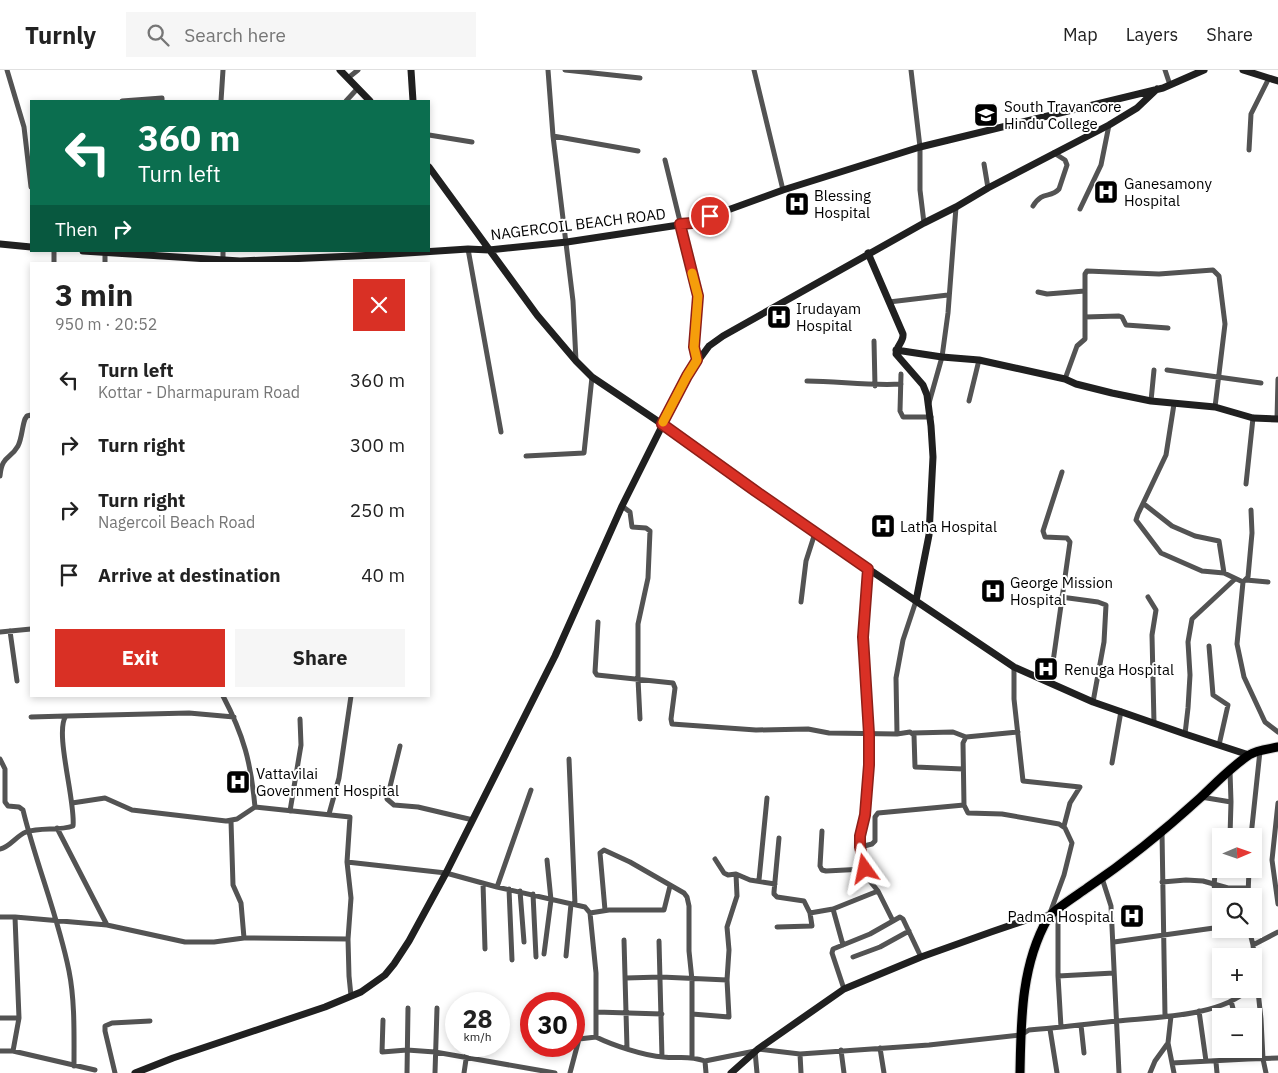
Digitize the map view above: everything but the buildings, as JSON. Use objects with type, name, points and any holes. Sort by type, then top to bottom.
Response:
[{"type":"highway","points":[[1020,1073],[1024,988],[1030,959],[1049,916],[1162,831],[1249,755],[1278,748]]},
{"type":"main road","points":[[340,70],[369,100]]},
{"type":"main road","points":[[411,70],[413,100]]},
{"type":"main road","name":"NAGERCOIL BEACH ROAD","points":[[430,251],[489,250],[567,242],[692,223],[783,190],[920,147],[1157,89],[1204,70]]},
{"type":"main road","points":[[1243,70],[1266,75],[1278,81]]},
{"type":"main road","points":[[135,1073],[352,996],[377,982],[394,964],[409,941],[446,873],[555,656],[622,506],[662,424],[687,376],[709,346],[723,336],[924,223],[1109,125],[1136,108],[1157,89]]},
{"type":"main road","points":[[430,168],[537,315],[592,377],[662,424],[815,533],[1014,667],[1093,702],[1249,755]]},
{"type":"main road","points":[[0,244],[30,247]]},
{"type":"main road","name":"NAGERCOIL BEACH ROAD","points":[[90,252],[105,254],[167,254],[194,261],[272,262],[417,252]]},
{"type":"main road","points":[[868,254],[903,337],[896,350],[896,354],[923,385],[931,417],[933,457],[929,536],[916,601]]},
{"type":"main road","points":[[896,350],[942,358],[979,360],[1065,379],[1112,394],[1174,404],[1215,407],[1253,418],[1278,419]]},
{"type":"main road","points":[[731,1073],[757,1050],[844,989],[920,958],[1035,917],[1049,916]]},
{"type":"street","points":[[7,70],[24,127],[30,178]]},
{"type":"street","points":[[221,100],[223,70]]},
{"type":"street","points":[[348,78],[358,70]]},
{"type":"street","points":[[548,70],[553,136],[573,301],[576,361]]},
{"type":"street","points":[[565,70],[640,78]]},
{"type":"street","points":[[754,70],[783,190]]},
{"type":"street","points":[[911,70],[920,147],[920,190],[924,223]]},
{"type":"street","points":[[1165,70],[1170,85]]},
{"type":"street","points":[[1249,150],[1251,114],[1266,75]]},
{"type":"street","points":[[347,100],[358,88]]},
{"type":"street","points":[[135,100],[162,98],[162,100]]},
{"type":"street","points":[[1080,209],[1101,165],[1109,125]]},
{"type":"street","points":[[430,135],[472,142]]},
{"type":"street","points":[[553,136],[638,151]]},
{"type":"street","points":[[1033,206],[1041,196],[1054,193],[1059,189],[1067,165],[1065,160],[1054,153]]},
{"type":"street","points":[[665,160],[698,296],[694,347],[697,360]]},
{"type":"street","points":[[984,164],[988,188]]},
{"type":"street","points":[[928,404],[942,358],[956,207]]},
{"type":"street","points":[[468,249],[501,432]]},
{"type":"street","points":[[181,258],[187,252]]},
{"type":"street","points":[[223,252],[223,260]]},
{"type":"street","points":[[105,254],[105,262]]},
{"type":"street","points":[[1065,379],[1077,346],[1085,339],[1085,274],[1087,271],[1159,274],[1213,270],[1220,276],[1225,324],[1215,407]]},
{"type":"street","points":[[1038,292],[1047,294],[1085,291]]},
{"type":"street","points":[[888,302],[948,295]]},
{"type":"street","points":[[1085,317],[1119,316],[1122,317],[1126,325],[1168,328]]},
{"type":"street","points":[[874,341],[875,386]]},
{"type":"street","points":[[969,401],[979,360]]},
{"type":"street","points":[[1151,401],[1154,370]]},
{"type":"street","points":[[1167,370],[1261,383]]},
{"type":"street","points":[[901,374],[900,411],[902,417],[931,417]]},
{"type":"street","points":[[526,456],[584,453],[592,377]]},
{"type":"street","points":[[1278,379],[1278,419]]},
{"type":"street","points":[[807,382],[834,381],[875,386],[901,384]]},
{"type":"street","points":[[1174,404],[1166,454],[1136,520],[1161,552],[1202,571],[1224,573],[1235,579],[1245,581],[1268,582]]},
{"type":"street","points":[[0,476],[4,458],[14,451],[19,442],[24,419],[30,415]]},
{"type":"street","points":[[1246,484],[1253,418]]},
{"type":"street","points":[[1050,683],[1070,540],[1067,538],[1045,537],[1043,532],[1062,472]]},
{"type":"street","points":[[1144,504],[1172,526],[1195,536],[1219,541],[1224,573]]},
{"type":"street","points":[[622,506],[630,512],[630,525],[632,527],[646,528],[650,531],[648,578],[638,624],[640,719]]},
{"type":"street","points":[[1251,510],[1252,533],[1248,577],[1245,581],[1237,644],[1244,677],[1265,722],[1278,732]]},
{"type":"street","points":[[801,602],[806,560],[815,533]]},
{"type":"street","points":[[868,569],[863,637],[869,734],[868,773],[865,815],[860,836],[860,847],[869,880],[878,891],[893,921]]},
{"type":"street","points":[[1184,734],[1190,675],[1188,642],[1192,619],[1235,579]]},
{"type":"street","points":[[1061,597],[1098,602],[1106,605],[1104,642],[1093,702]]},
{"type":"street","points":[[1148,597],[1156,610],[1152,635],[1154,723]]},
{"type":"street","points":[[897,734],[896,678],[903,640],[916,601]]},
{"type":"street","points":[[598,622],[595,670],[597,675],[673,683],[675,688],[670,719],[672,724],[756,730],[808,729],[829,733],[897,734],[953,732],[966,737],[1018,732]]},
{"type":"street","points":[[0,632],[30,628]]},
{"type":"street","points":[[10,631],[17,681]]},
{"type":"street","points":[[1209,646],[1213,695],[1228,705],[1219,745]]},
{"type":"street","points":[[1014,667],[1014,699],[1022,782],[1080,787],[1070,803],[1064,826]]},
{"type":"street","points":[[224,697],[244,742],[250,766],[255,807]]},
{"type":"street","points":[[329,814],[339,778],[351,697]]},
{"type":"street","points":[[1112,763],[1121,711]]},
{"type":"street","points":[[31,718],[188,713],[234,717]]},
{"type":"street","points":[[0,849],[28,831],[73,826],[64,743],[64,722],[66,716]]},
{"type":"street","points":[[290,811],[301,745],[300,718]]},
{"type":"street","points":[[913,733],[915,767],[963,769]]},
{"type":"street","points":[[966,737],[963,743],[963,769],[964,805],[968,813],[1002,814],[1059,824],[1064,826],[1071,838],[1072,845],[1064,875],[1049,916]]},
{"type":"street","points":[[400,746],[387,799],[394,805],[418,807],[473,820]]},
{"type":"street","points":[[1252,828],[1260,751]]},
{"type":"street","points":[[0,759],[5,769],[5,802],[8,806],[19,807],[23,810],[57,920],[69,973],[74,1033],[74,1066]]},
{"type":"street","points":[[566,956],[573,904],[569,759]]},
{"type":"street","points":[[1230,771],[1230,828]]},
{"type":"street","points":[[497,887],[531,790]]},
{"type":"street","points":[[1201,797],[1231,802]]},
{"type":"street","points":[[72,803],[105,798],[132,810],[231,821],[255,807],[350,817],[347,862],[351,898],[348,939],[349,976],[352,996]]},
{"type":"street","points":[[759,880],[767,798]]},
{"type":"street","points":[[1278,803],[1272,860],[1278,904]]},
{"type":"street","points":[[860,847],[872,844],[875,841],[875,817],[878,813],[964,805]]},
{"type":"street","points":[[231,821],[233,885],[241,903],[244,938]]},
{"type":"street","points":[[57,828],[107,925]]},
{"type":"street","points":[[822,831],[820,866],[822,870],[865,869]]},
{"type":"street","points":[[1162,831],[1163,934],[1168,1043],[1174,1073]]},
{"type":"street","points":[[777,927],[812,926],[810,913],[804,901],[775,896],[779,838]]},
{"type":"street","points":[[605,910],[600,853],[605,850],[630,862],[684,893],[687,897],[692,980],[692,1057]]},
{"type":"street","points":[[715,859],[728,875],[736,874],[750,880],[775,884]]},
{"type":"street","points":[[544,954],[551,900],[547,860]]},
{"type":"street","points":[[347,862],[446,873],[509,890],[585,907],[590,913],[596,973],[596,1037]]},
{"type":"street","points":[[692,1014],[728,1017],[727,980],[729,950],[727,927],[737,896],[736,874]]},
{"type":"street","points":[[1102,878],[1111,906],[1119,1073]]},
{"type":"street","points":[[1214,886],[1215,878]]},
{"type":"street","points":[[1248,888],[1249,878]]},
{"type":"street","points":[[1162,882],[1203,882],[1228,888]]},
{"type":"street","points":[[483,883],[485,949]]},
{"type":"street","points":[[590,913],[605,910],[664,910],[670,886]]},
{"type":"street","points":[[509,890],[512,960]]},
{"type":"street","points":[[520,891],[524,942]]},
{"type":"street","points":[[810,913],[833,909],[878,891]]},
{"type":"street","points":[[533,894],[536,957]]},
{"type":"street","points":[[833,909],[843,945]]},
{"type":"street","points":[[1058,910],[1058,976],[1061,1027]]},
{"type":"street","points":[[0,917],[107,925],[185,942],[214,942],[244,938],[348,939]]},
{"type":"street","points":[[13,1051],[19,1018],[15,917]]},
{"type":"street","points":[[844,989],[832,953],[834,949],[898,918],[902,918],[920,958]]},
{"type":"street","points":[[1114,942],[1212,929]]},
{"type":"street","points":[[853,957],[909,931]]},
{"type":"street","points":[[1253,945],[1278,932]]},
{"type":"street","points":[[1251,938],[1253,948]]},
{"type":"street","points":[[624,940],[627,1048]]},
{"type":"street","points":[[659,941],[662,1057]]},
{"type":"street","points":[[1058,976],[1114,973]]},
{"type":"street","points":[[626,978],[661,977],[692,980],[727,980]]},
{"type":"street","points":[[570,1073],[580,1039],[596,1037],[608,1043],[662,1057],[692,1057],[705,1061],[757,1050],[800,1054],[929,1045],[1021,1035],[1029,1030],[1168,1016],[1199,1011],[1236,998]]},
{"type":"street","points":[[1258,998],[1261,1019],[1262,1059],[1266,1073]]},
{"type":"street","points":[[1231,1001],[1233,1008]]},
{"type":"street","points":[[407,1073],[408,1008]]},
{"type":"street","points":[[435,1073],[437,1008]]},
{"type":"street","points":[[596,1012],[626,1011],[662,1014]]},
{"type":"street","points":[[1199,1011],[1206,1061]]},
{"type":"street","points":[[0,1018],[19,1018]]},
{"type":"street","points":[[383,1020],[382,1052],[407,1050],[445,1053]]},
{"type":"street","points":[[115,1073],[105,1026],[112,1023],[150,1021]]},
{"type":"street","points":[[1081,1025],[1084,1053]]},
{"type":"street","points":[[1050,1029],[1057,1073]]},
{"type":"street","points":[[1150,1073],[1155,1061],[1168,1043]]},
{"type":"street","points":[[880,1048],[884,1073]]},
{"type":"street","points":[[757,1050],[757,1073]]},
{"type":"street","points":[[842,1050],[844,1073]]},
{"type":"street","points":[[0,1052],[13,1051],[95,1070]]},
{"type":"street","points":[[800,1054],[801,1073]]},
{"type":"street","points":[[464,1073],[466,1057]]},
{"type":"street","points":[[471,1057],[554,1073]]},
{"type":"street","points":[[1172,1063],[1278,1058]]},
{"type":"street","points":[[705,1061],[706,1073]]},
{"type":"street","points":[[1216,1062],[1217,1073]]},
{"type":"slow traffic","points":[[663,422],[697,360],[694,347],[698,296],[692,273]]},
{"type":"place","name":"South Travancore Hindu College","points":[[986,115]]},
{"type":"place","name":"Ganesamony Hospital","points":[[1106,192]]},
{"type":"place","name":"Blessing Hospital","points":[[797,204]]},
{"type":"place","name":"Irudayam Hospital","points":[[779,317]]},
{"type":"place","name":"Latha Hospital","points":[[883,526]]},
{"type":"place","name":"George Mission Hospital","points":[[993,591]]},
{"type":"place","name":"Renuga Hospital","points":[[1046,669]]},
{"type":"place","name":"Vattavilai Government Hospital","points":[[238,782]]},
{"type":"place","name":"Padma Hospital","points":[[1132,916]]},
{"type":"route","points":[[710,216],[692,223],[680,224],[698,296],[694,347],[697,360],[662,424],[868,569],[863,637],[869,765],[865,815],[860,836],[860,847],[865,869]]}]
